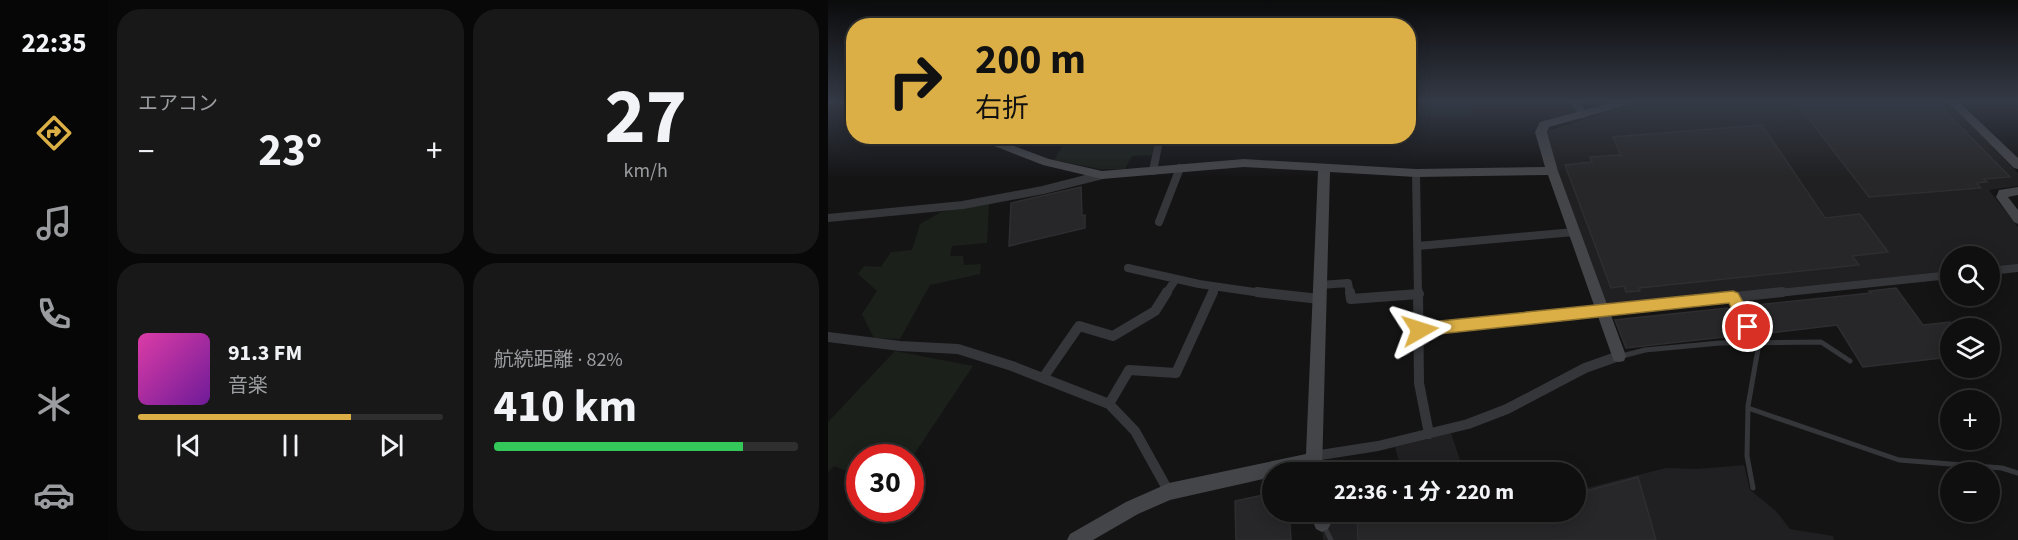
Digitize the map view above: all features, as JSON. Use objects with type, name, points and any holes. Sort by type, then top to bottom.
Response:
[{"type":"street","points":[[1318,462],[1468,424],[1506,409],[1585,368],[1619,356],[1552,171],[1543,127]]},
{"type":"street","points":[[1979,127],[2017,163]]},
{"type":"street","points":[[996,144],[1047,162],[1101,175]]},
{"type":"street","points":[[1153,171],[1158,144]]},
{"type":"street","points":[[828,218],[946,207],[1080,182],[1101,175],[1244,163],[1416,173],[1552,171]]},
{"type":"street","points":[[1314,462],[1324,167]]},
{"type":"street","points":[[1159,222],[1180,168]]},
{"type":"street","points":[[1416,173],[1419,383],[1430,434]]},
{"type":"street","points":[[2018,191],[2003,193],[2002,197],[2018,219]]},
{"type":"street","points":[[1418,246],[1574,232]]},
{"type":"street","points":[[1128,268],[1175,280],[1252,294],[1320,292],[1348,283],[1351,299],[1419,294]]},
{"type":"street","points":[[2000,270],[2018,268]]},
{"type":"street","points":[[1420,330],[1940,276]]},
{"type":"street","points":[[1043,378],[1079,326],[1113,336],[1155,311],[1175,280]]},
{"type":"street","points":[[1109,404],[1129,370],[1176,373],[1215,287]]},
{"type":"street","points":[[828,337],[900,346],[958,349],[1043,378],[1109,404],[1135,431],[1170,492]]},
{"type":"street","points":[[1076,540],[1132,508],[1170,492],[1262,473]]},
{"type":"lane","points":[[1733,297],[1758,349],[1748,408],[1747,456],[1753,488]]},
{"type":"lane","points":[[1619,356],[1645,350],[1756,342],[1821,342],[1850,361]]},
{"type":"lane","points":[[1748,408],[1899,460],[2002,468],[2018,473]]},
{"type":"lane","points":[[1322,522],[1331,540]]},
{"type":"shaded area","points":[[1559,127],[1973,127],[2018,173],[2018,186],[1989,190],[2018,227],[2018,265],[2000,266],[2000,246],[1940,246],[1940,272],[1606,307],[1560,179],[1547,131]]},
{"type":"shaded area","points":[[1064,144],[1154,144],[1152,155],[1132,156],[1125,169],[1100,169],[1054,160]]},
{"type":"shaded area","points":[[989,204],[987,243],[952,246],[950,256],[963,256],[964,265],[981,264],[980,274],[930,285],[900,339],[874,338],[862,314],[877,291],[858,274],[864,266],[881,267],[891,252],[912,250],[920,224],[941,212]]},
{"type":"shaded area","points":[[895,351],[973,366],[921,444],[846,444],[846,471],[834,466],[828,472],[828,422]]},
{"type":"shaded area","points":[[1451,433],[1461,462],[1399,462],[1395,447]]},
{"type":"shaded area","points":[[1744,465],[1750,490],[1776,511],[1790,529],[1833,536],[1834,540],[1323,540],[1322,523],[1324,522],[1586,522],[1586,488],[1666,468],[1697,469]]},
{"type":"building","points":[[1735,127],[1763,127],[1825,218],[1860,214],[1888,252],[1852,256],[1859,265],[1639,288],[1640,291],[1626,292],[1624,286],[1611,288],[1565,165],[1592,162],[1590,157],[1621,155],[1613,137]]},
{"type":"building","points":[[1815,127],[1961,127],[2010,177],[1984,179],[1987,182],[1976,183],[1981,188],[1869,197]]},
{"type":"building","points":[[1081,187],[1082,216],[1085,215],[1085,228],[1009,246],[1011,203]]},
{"type":"building","points":[[1896,288],[1923,325],[1940,323],[1940,358],[1863,367],[1837,325],[1762,334],[1748,306],[1871,293],[1869,291]]},
{"type":"building","points":[[1728,308],[1743,335],[1626,348],[1615,320]]},
{"type":"building","points":[[1638,477],[1656,540],[1358,540],[1357,522],[1586,522],[1586,491]]},
{"type":"building","points":[[1262,495],[1262,522],[1290,522],[1291,540],[1236,540],[1235,501]]},
{"type":"route","points":[[1420,330],[1733,297],[1748,327]]}]
